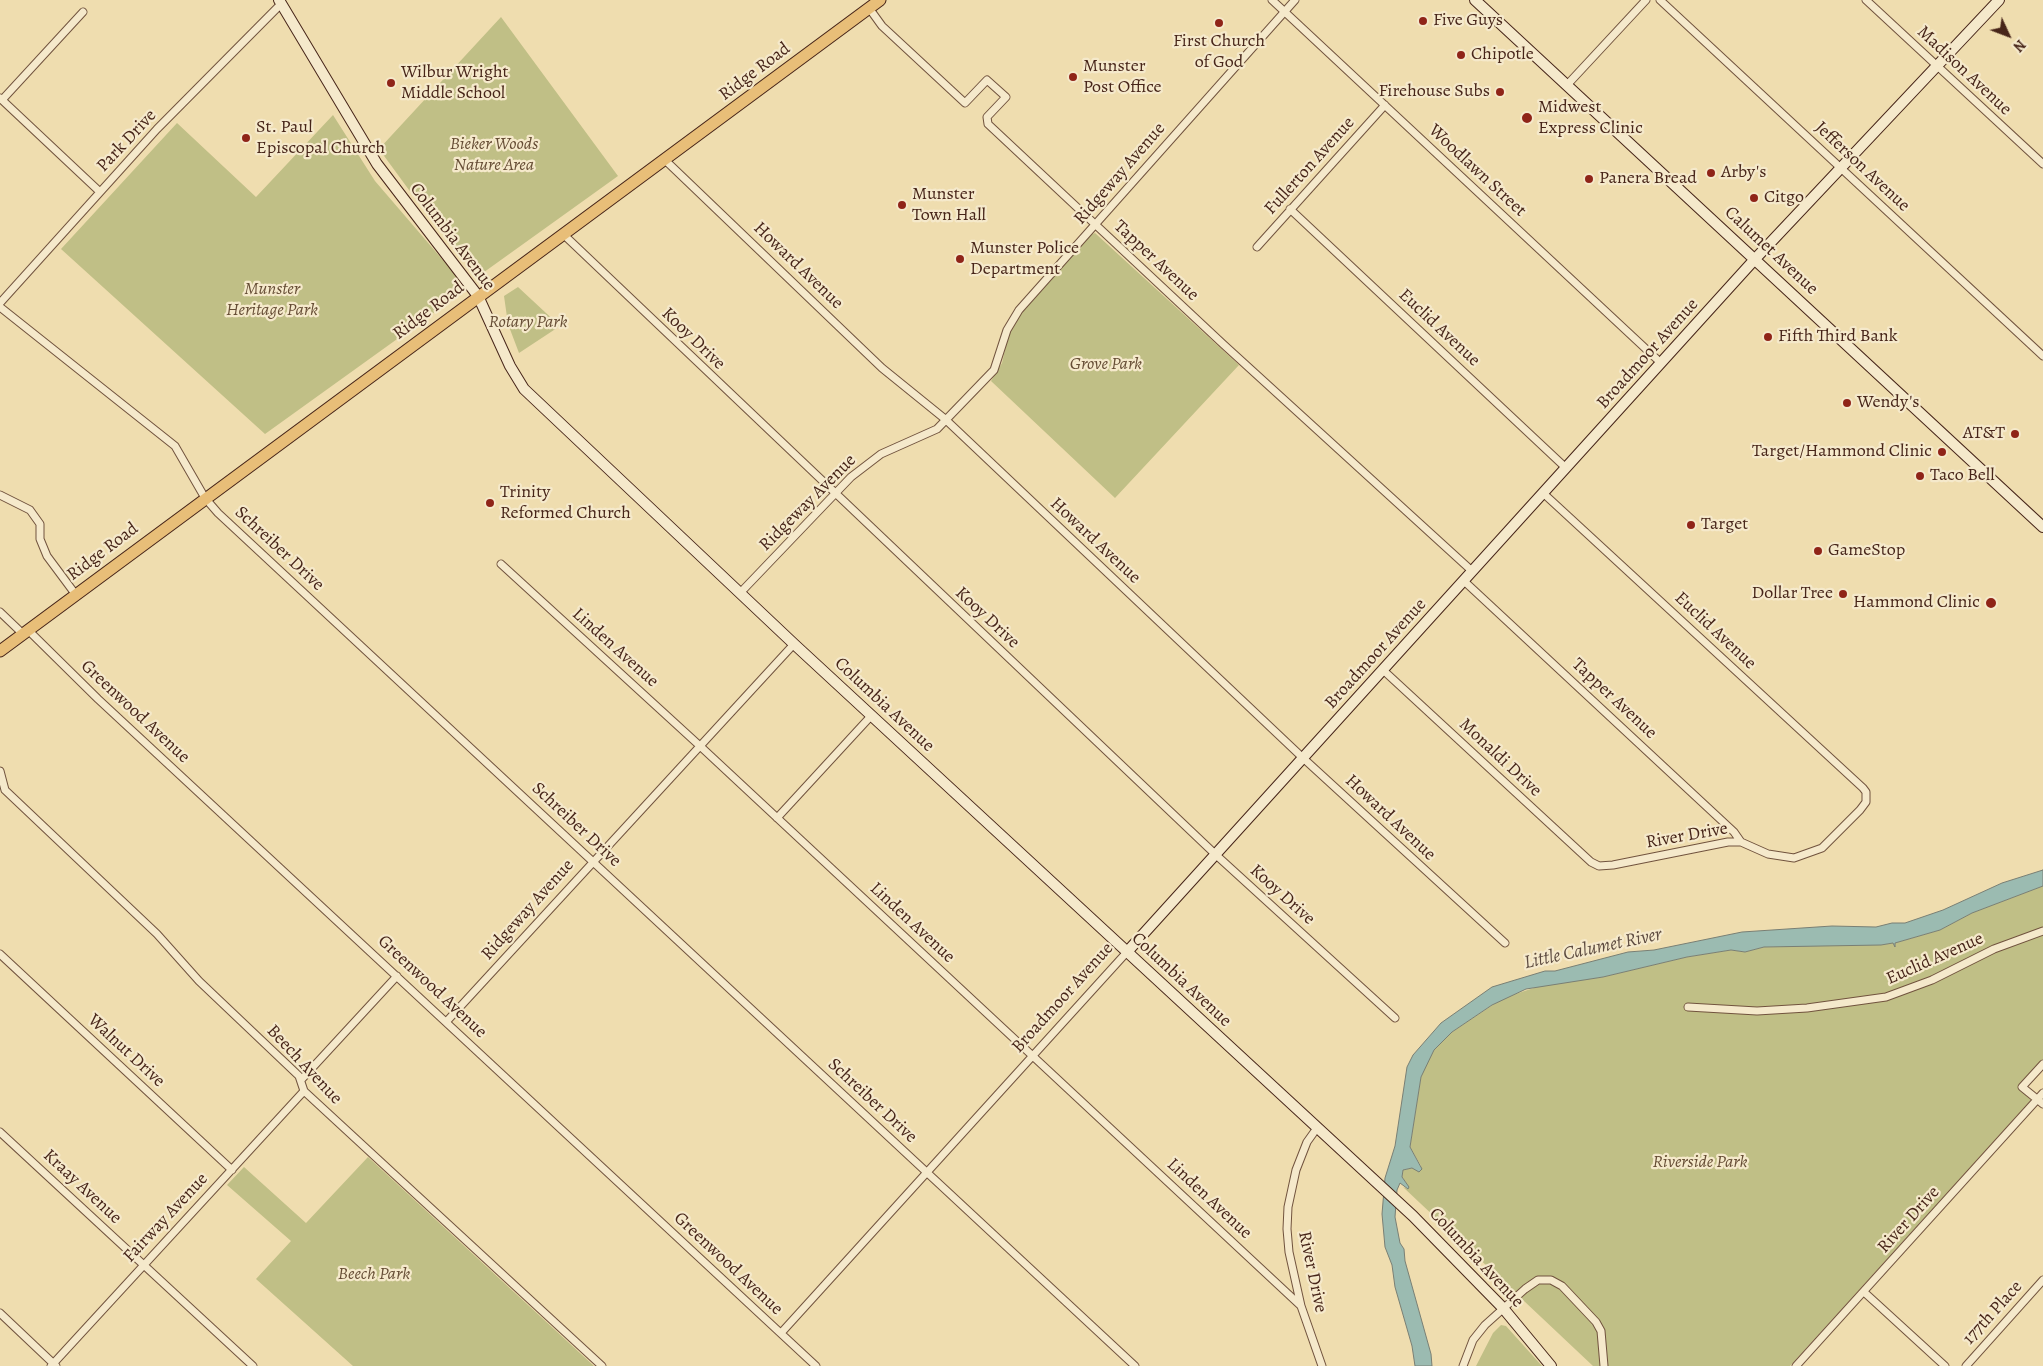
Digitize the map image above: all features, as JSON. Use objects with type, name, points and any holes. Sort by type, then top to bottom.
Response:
[{"type":"main road","name":"Ridge Road","points":[[0,651],[880,0]]},
{"type":"street","name":"Woodlawn Street","points":[[1272,0],[1661,363]]},
{"type":"street","name":"Ridgeway Avenue","points":[[740,592],[851,477],[880,454],[937,430],[945,419],[994,370],[1007,330],[1019,310],[1295,0]]},
{"type":"street","name":"Calumet Avenue","points":[[1475,0],[2043,527]]},
{"type":"street","points":[[1567,85],[1646,0]]},
{"type":"street","name":"Jefferson Avenue","points":[[1660,0],[2043,356]]},
{"type":"street","name":"Madison Avenue","points":[[1866,0],[2043,164]]},
{"type":"street","name":"Broadmoor Avenue","points":[[781,1333],[1756,259],[1999,0]]},
{"type":"street","name":"Park Drive","points":[[0,303],[157,129],[280,2]]},
{"type":"street","name":"Columbia Avenue","points":[[280,2],[377,164],[478,296],[510,366],[524,389],[871,716],[1413,1216],[1502,1308],[1552,1366]]},
{"type":"street","name":"Tapper Avenue","points":[[868,8],[882,26],[965,103],[988,80],[1006,97],[987,117],[988,124],[1472,571]]},
{"type":"street","points":[[83,12],[1,99],[100,192]]},
{"type":"street","name":"Fullerton Avenue","points":[[1257,247],[1385,105]]},
{"type":"street","name":"Howard Avenue","points":[[665,160],[882,368],[945,419],[1303,758],[1504,943]]},
{"type":"street","name":"Euclid Avenue","points":[[1290,209],[1566,468]]},
{"type":"street","name":"Kooy Drive","points":[[563,234],[835,495],[1215,854],[1395,1018]]},
{"type":"street","name":"Schreiber Drive","points":[[0,307],[175,446],[205,498],[218,513],[1135,1366]]},
{"type":"street","name":"Euclid Avenue","points":[[1543,493],[1866,792]]},
{"type":"street","points":[[0,495],[30,510],[40,524],[40,539],[47,556],[76,595]]},
{"type":"street","name":"Linden Avenue","points":[[501,564],[778,818],[1301,1306]]},
{"type":"street","name":"Tapper Avenue","points":[[1464,581],[1734,832],[1740,842]]},
{"type":"street","name":"Greenwood Avenue","points":[[0,612],[26,632],[447,1021],[816,1366]]},
{"type":"street","name":"Ridgeway Avenue","points":[[447,1021],[794,644]]},
{"type":"street","name":"Monaldi Drive","points":[[1382,670],[1591,862],[1599,866]]},
{"type":"street","points":[[778,818],[871,716]]},
{"type":"street","name":"Beech Avenue","points":[[0,771],[5,790],[157,934],[199,981],[301,1080],[304,1091],[602,1366]]},
{"type":"street","name":"River Drive","points":[[1599,866],[1613,865],[1718,844],[1740,842],[1768,854],[1782,857],[1806,855],[1822,848],[1860,810],[1866,802],[1866,792]]},
{"type":"street","name":"Euclid Avenue","points":[[1688,1007],[1757,1011],[1807,1008],[1886,997],[1932,980],[1994,949],[2043,931]]},
{"type":"street","name":"Walnut Drive","points":[[0,954],[232,1170]]},
{"type":"street","points":[[301,1080],[397,976]]},
{"type":"street","points":[[2041,1099],[2022,1087],[2043,1064]]},
{"type":"street","name":"Fairway Avenue","points":[[54,1365],[304,1091]]},
{"type":"street","name":"River Drive","points":[[1796,1366],[2041,1099]]},
{"type":"street","name":"River Drive","points":[[1317,1128],[1307,1142],[1296,1170],[1288,1207],[1289,1252],[1301,1306],[1322,1366]]},
{"type":"street","name":"Kraay Avenue","points":[[0,1132],[253,1366]]},
{"type":"street","points":[[1463,1366],[1474,1340],[1502,1308],[1538,1280],[1551,1280],[1562,1286],[1601,1331],[1604,1366]]},
{"type":"street","name":"177th Place","points":[[1966,1366],[2043,1280]]},
{"type":"street","points":[[1864,1292],[1945,1366]]},
{"type":"street","points":[[0,1313],[54,1365]]},
{"type":"green space","name":"Bieker Woods Nature Area","points":[[501,17],[618,176],[480,275],[409,190],[379,149]]},
{"type":"green space","name":"Munster Heritage Park","points":[[333,115],[375,181],[460,280],[457,296],[265,434],[61,249],[177,123],[256,197]]},
{"type":"green space","name":"Grove Park","points":[[1095,233],[1239,365],[1115,498],[991,381],[1002,363],[1014,320],[1090,235]]},
{"type":"green space","name":"Rotary Park","points":[[518,287],[560,326],[519,353],[508,324],[504,296]]},
{"type":"green space","name":"Riverside Park","points":[[2043,886],[2043,1059],[2018,1087],[2031,1100],[1790,1366],[1593,1366],[1403,1187],[1408,1189],[1402,1177],[1403,1170],[1421,1166],[1410,1147],[1421,1077],[1426,1062],[1434,1050],[1452,1032],[1503,998],[1543,985],[1603,977],[1687,957],[1731,950],[1745,952],[1764,947],[1823,944],[1881,945],[1893,943],[1895,946],[1895,943],[1940,930],[1972,913]]},
{"type":"green space","name":"Beech Park","points":[[368,1157],[594,1366],[353,1366],[256,1279],[291,1241],[227,1185],[244,1167],[306,1223]]},
{"type":"green space","points":[[1501,1325],[1506,1326],[1542,1366],[1476,1366],[1493,1333]]},
{"type":"water","points":[[2043,870],[2043,886],[1972,913],[1940,930],[1895,943],[1895,947],[1893,943],[1881,945],[1764,947],[1745,952],[1731,950],[1687,957],[1603,977],[1526,989],[1492,1005],[1452,1032],[1434,1050],[1421,1077],[1410,1147],[1422,1169],[1419,1172],[1412,1168],[1403,1170],[1402,1177],[1409,1187],[1408,1189],[1400,1183],[1397,1190],[1395,1217],[1400,1243],[1404,1249],[1405,1261],[1431,1354],[1432,1366],[1415,1366],[1412,1346],[1395,1287],[1392,1265],[1385,1247],[1382,1214],[1385,1178],[1395,1146],[1407,1067],[1413,1055],[1441,1023],[1492,987],[1545,971],[1555,971],[1628,952],[1654,950],[1742,932],[1832,926],[1876,927],[1892,923],[1905,923],[1943,910],[2002,883]]},
{"type":"place","name":"Five Guys","points":[[1423,21]]},
{"type":"place","name":"First Church of God","points":[[1219,23]]},
{"type":"place","name":"Chipotle","points":[[1461,55]]},
{"type":"place","name":"Munster Post Office","points":[[1073,77]]},
{"type":"place","name":"Wilbur Wright Middle School","points":[[391,83]]},
{"type":"place","name":"Firehouse Subs","points":[[1500,92]]},
{"type":"place","name":"Midwest Express Clinic","points":[[1527,118]]},
{"type":"place","name":"St. Paul Episcopal Church","points":[[246,138]]},
{"type":"place","name":"Arby's","points":[[1711,173]]},
{"type":"place","name":"Panera Bread","points":[[1589,179]]},
{"type":"place","name":"Citgo","points":[[1754,198]]},
{"type":"place","name":"Munster Town Hall","points":[[902,205]]},
{"type":"place","name":"Munster Police Department","points":[[960,259]]},
{"type":"place","name":"Fifth Third Bank","points":[[1768,337]]},
{"type":"place","name":"Wendy's","points":[[1847,403]]},
{"type":"place","name":"AT&T","points":[[2015,434]]},
{"type":"place","name":"Target/Hammond Clinic","points":[[1942,452]]},
{"type":"place","name":"Taco Bell","points":[[1920,476]]},
{"type":"place","name":"Trinity Reformed Church","points":[[490,503]]},
{"type":"place","name":"Target","points":[[1691,525]]},
{"type":"place","name":"GameStop","points":[[1818,551]]},
{"type":"place","name":"Dollar Tree","points":[[1843,594]]},
{"type":"place","name":"Hammond Clinic","points":[[1991,603]]},
{"type":"water label","name":"Little Calumet River","points":[[1593,949]]}]
